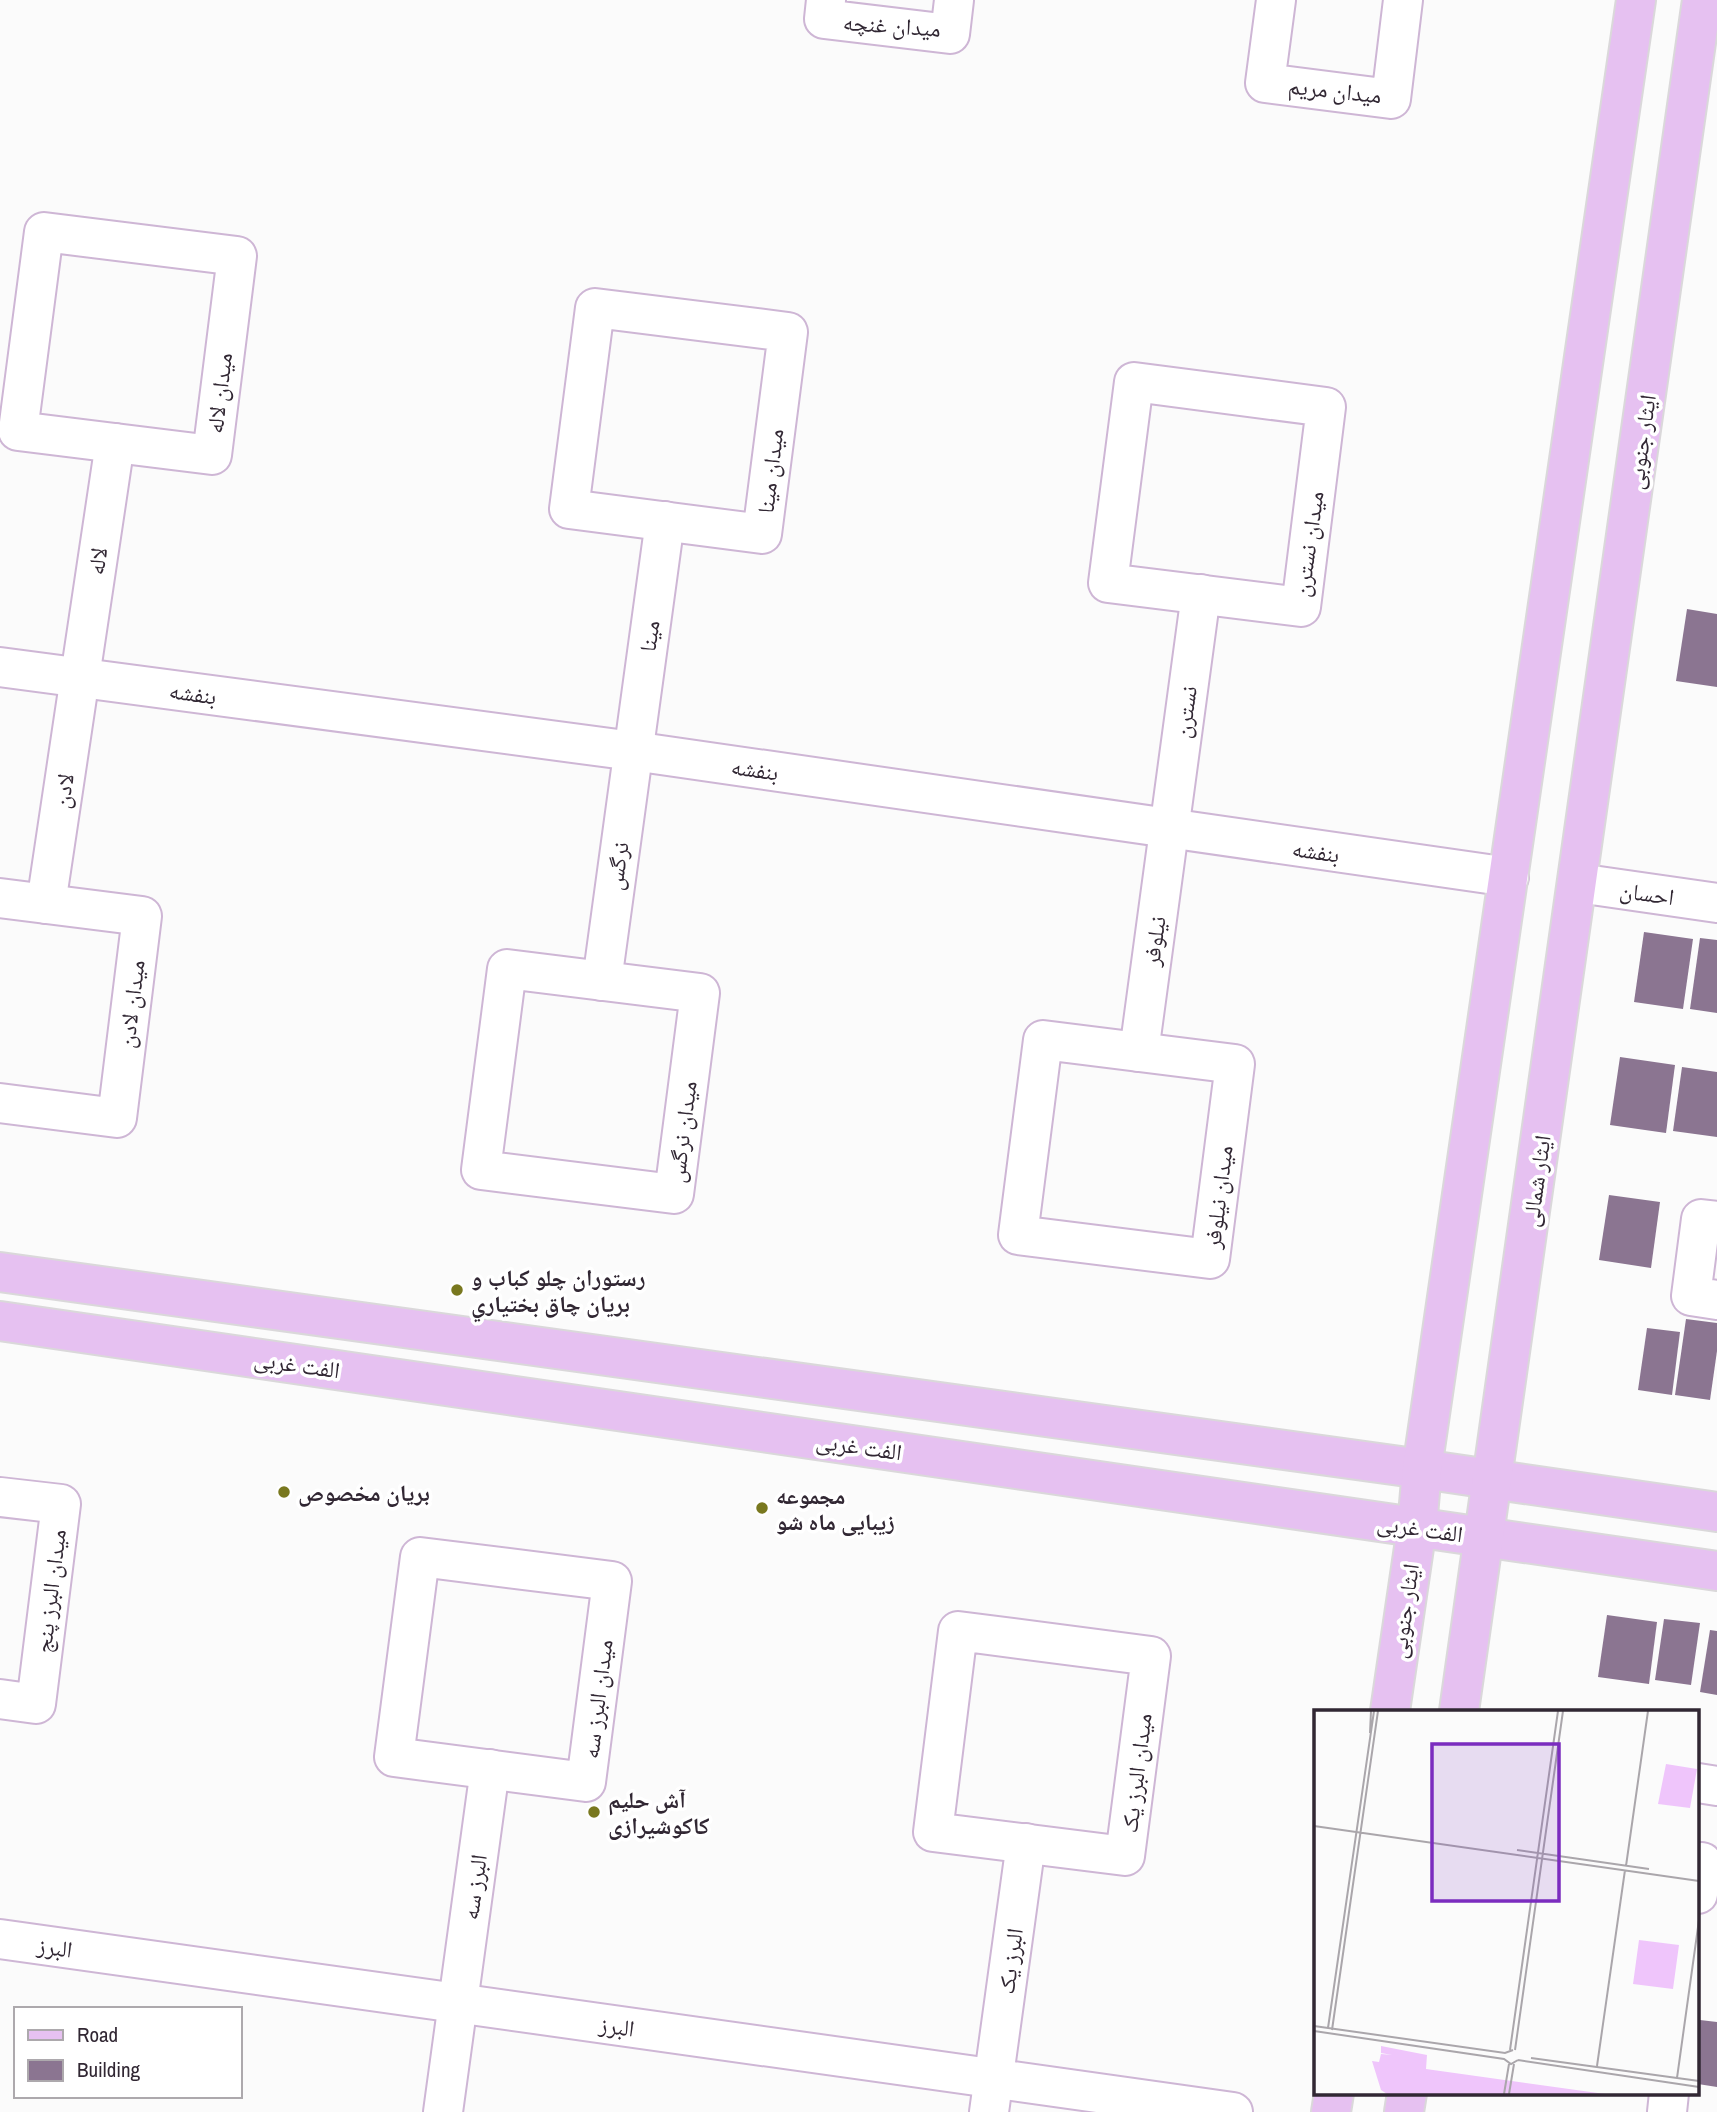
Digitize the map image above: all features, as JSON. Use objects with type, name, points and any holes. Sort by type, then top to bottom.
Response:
[{"type":"main road","points":[[1422,1469],[1636,0]]},
{"type":"main road","name":"ایثار جنوبی","points":[[1578,883],[1702,0]]},
{"type":"main road","name":"ایثار شمالی","points":[[1493,1479],[1578,883]]},
{"type":"main road","points":[[0,1272],[1717,1512]]},
{"type":"main road","name":"الفت غربی","points":[[0,1321],[1717,1571]]},
{"type":"main road","name":"ایثار جنوبی","points":[[1390,1710],[1417,1527],[1422,1469]]},
{"type":"main road","points":[[1459,1710],[1482,1536],[1493,1479]]},
{"type":"main road","points":[[1331,2112],[1334,2094]]},
{"type":"main road","points":[[1404,2112],[1407,2094]]},
{"type":"street","name":"میدان غنچه","points":[[826,0],[824,19],[950,34],[954,0]]},
{"type":"street","name":"میدان مریم","points":[[1276,0],[1265,83],[1391,99],[1403,0]]},
{"type":"street","name":"میدان لاله","points":[[44,232],[237,256],[212,455],[114,443],[19,431],[44,232]]},
{"type":"street","name":"میدان مینا","points":[[595,308],[788,332],[762,534],[665,521],[569,509],[595,308]]},
{"type":"street","name":"میدان نسترن","points":[[1134,382],[1326,407],[1301,607],[1201,594],[1108,583],[1134,382]]},
{"type":"street","name":"لاله","points":[[80,678],[114,443]]},
{"type":"street","name":"مینا","points":[[633,751],[665,521]]},
{"type":"street","name":"نسترن","points":[[1169,830],[1201,594]]},
{"type":"street","name":"بنفشه","points":[[0,667],[633,751],[1509,877]]},
{"type":"street","name":"لادن","points":[[46,904],[80,678]]},
{"type":"street","name":"نرگس","points":[[601,981],[633,751]]},
{"type":"street","name":"نیلوفر","points":[[1139,1052],[1169,830]]},
{"type":"street","name":"احسان","points":[[1578,883],[1717,903]]},
{"type":"street","name":"میدان لادن","points":[[0,898],[142,916],[117,1118],[0,1103]]},
{"type":"street","name":"میدان نرگس","points":[[507,969],[601,981],[699,993],[674,1194],[481,1170],[507,969]]},
{"type":"street","name":"میدان نیلوفر","points":[[1043,1040],[1139,1052],[1235,1064],[1210,1259],[1018,1235],[1043,1040]]},
{"type":"street","points":[[1717,1221],[1701,1219],[1691,1296],[1717,1300]]},
{"type":"street","name":"میدان البرز پنج","points":[[0,1497],[61,1504],[36,1704],[0,1699]]},
{"type":"street","name":"میدان البرز سه","points":[[420,1557],[612,1581],[586,1782],[490,1769],[394,1757],[420,1557]]},
{"type":"street","name":"میدان البرز یک","points":[[958,1631],[1151,1656],[1125,1856],[1026,1843],[933,1832],[958,1631]]},
{"type":"street","name":"البرز سه","points":[[443,2112],[490,1769]]},
{"type":"street","name":"البرز یک","points":[[991,2095],[1026,1843]]},
{"type":"street","name":"البرز","points":[[0,1939],[458,2004],[991,2095],[1233,2112]]},
{"type":"street","points":[[1667,2112],[1670,2094]]},
{"type":"building","points":[[1687,609],[1717,614],[1717,687],[1676,681]]},
{"type":"building","points":[[1644,932],[1693,939],[1683,1009],[1634,1002]]},
{"type":"building","points":[[1700,938],[1717,940],[1717,1013],[1690,1009]]},
{"type":"building","points":[[1620,1057],[1675,1065],[1666,1133],[1610,1125]]},
{"type":"building","points":[[1682,1067],[1717,1072],[1717,1137],[1673,1131]]},
{"type":"building","points":[[1609,1195],[1660,1202],[1651,1268],[1599,1260]]},
{"type":"building","points":[[1686,1319],[1717,1323],[1717,1351],[1710,1400],[1675,1395]]},
{"type":"building","points":[[1647,1328],[1680,1332],[1672,1395],[1638,1390]]},
{"type":"building","points":[[1607,1615],[1657,1622],[1649,1684],[1598,1677]]},
{"type":"building","points":[[1664,1619],[1700,1623],[1691,1685],[1655,1680]]},
{"type":"building","points":[[1710,1630],[1717,1631],[1717,1695],[1700,1692]]},
{"type":"building","points":[[1700,2020],[1717,2022],[1717,2087],[1700,2084]]},
{"type":"place","name":"رستوران چلو كباب و بريان چاق بختياري","points":[[457,1290]]},
{"type":"place","name":"بریان مخصوص","points":[[284,1492]]},
{"type":"place","name":"مجموعه زیبایی ماه شو","points":[[762,1508]]},
{"type":"place","name":"آش حلیم کاکوشیرازی","points":[[594,1812]]}]
